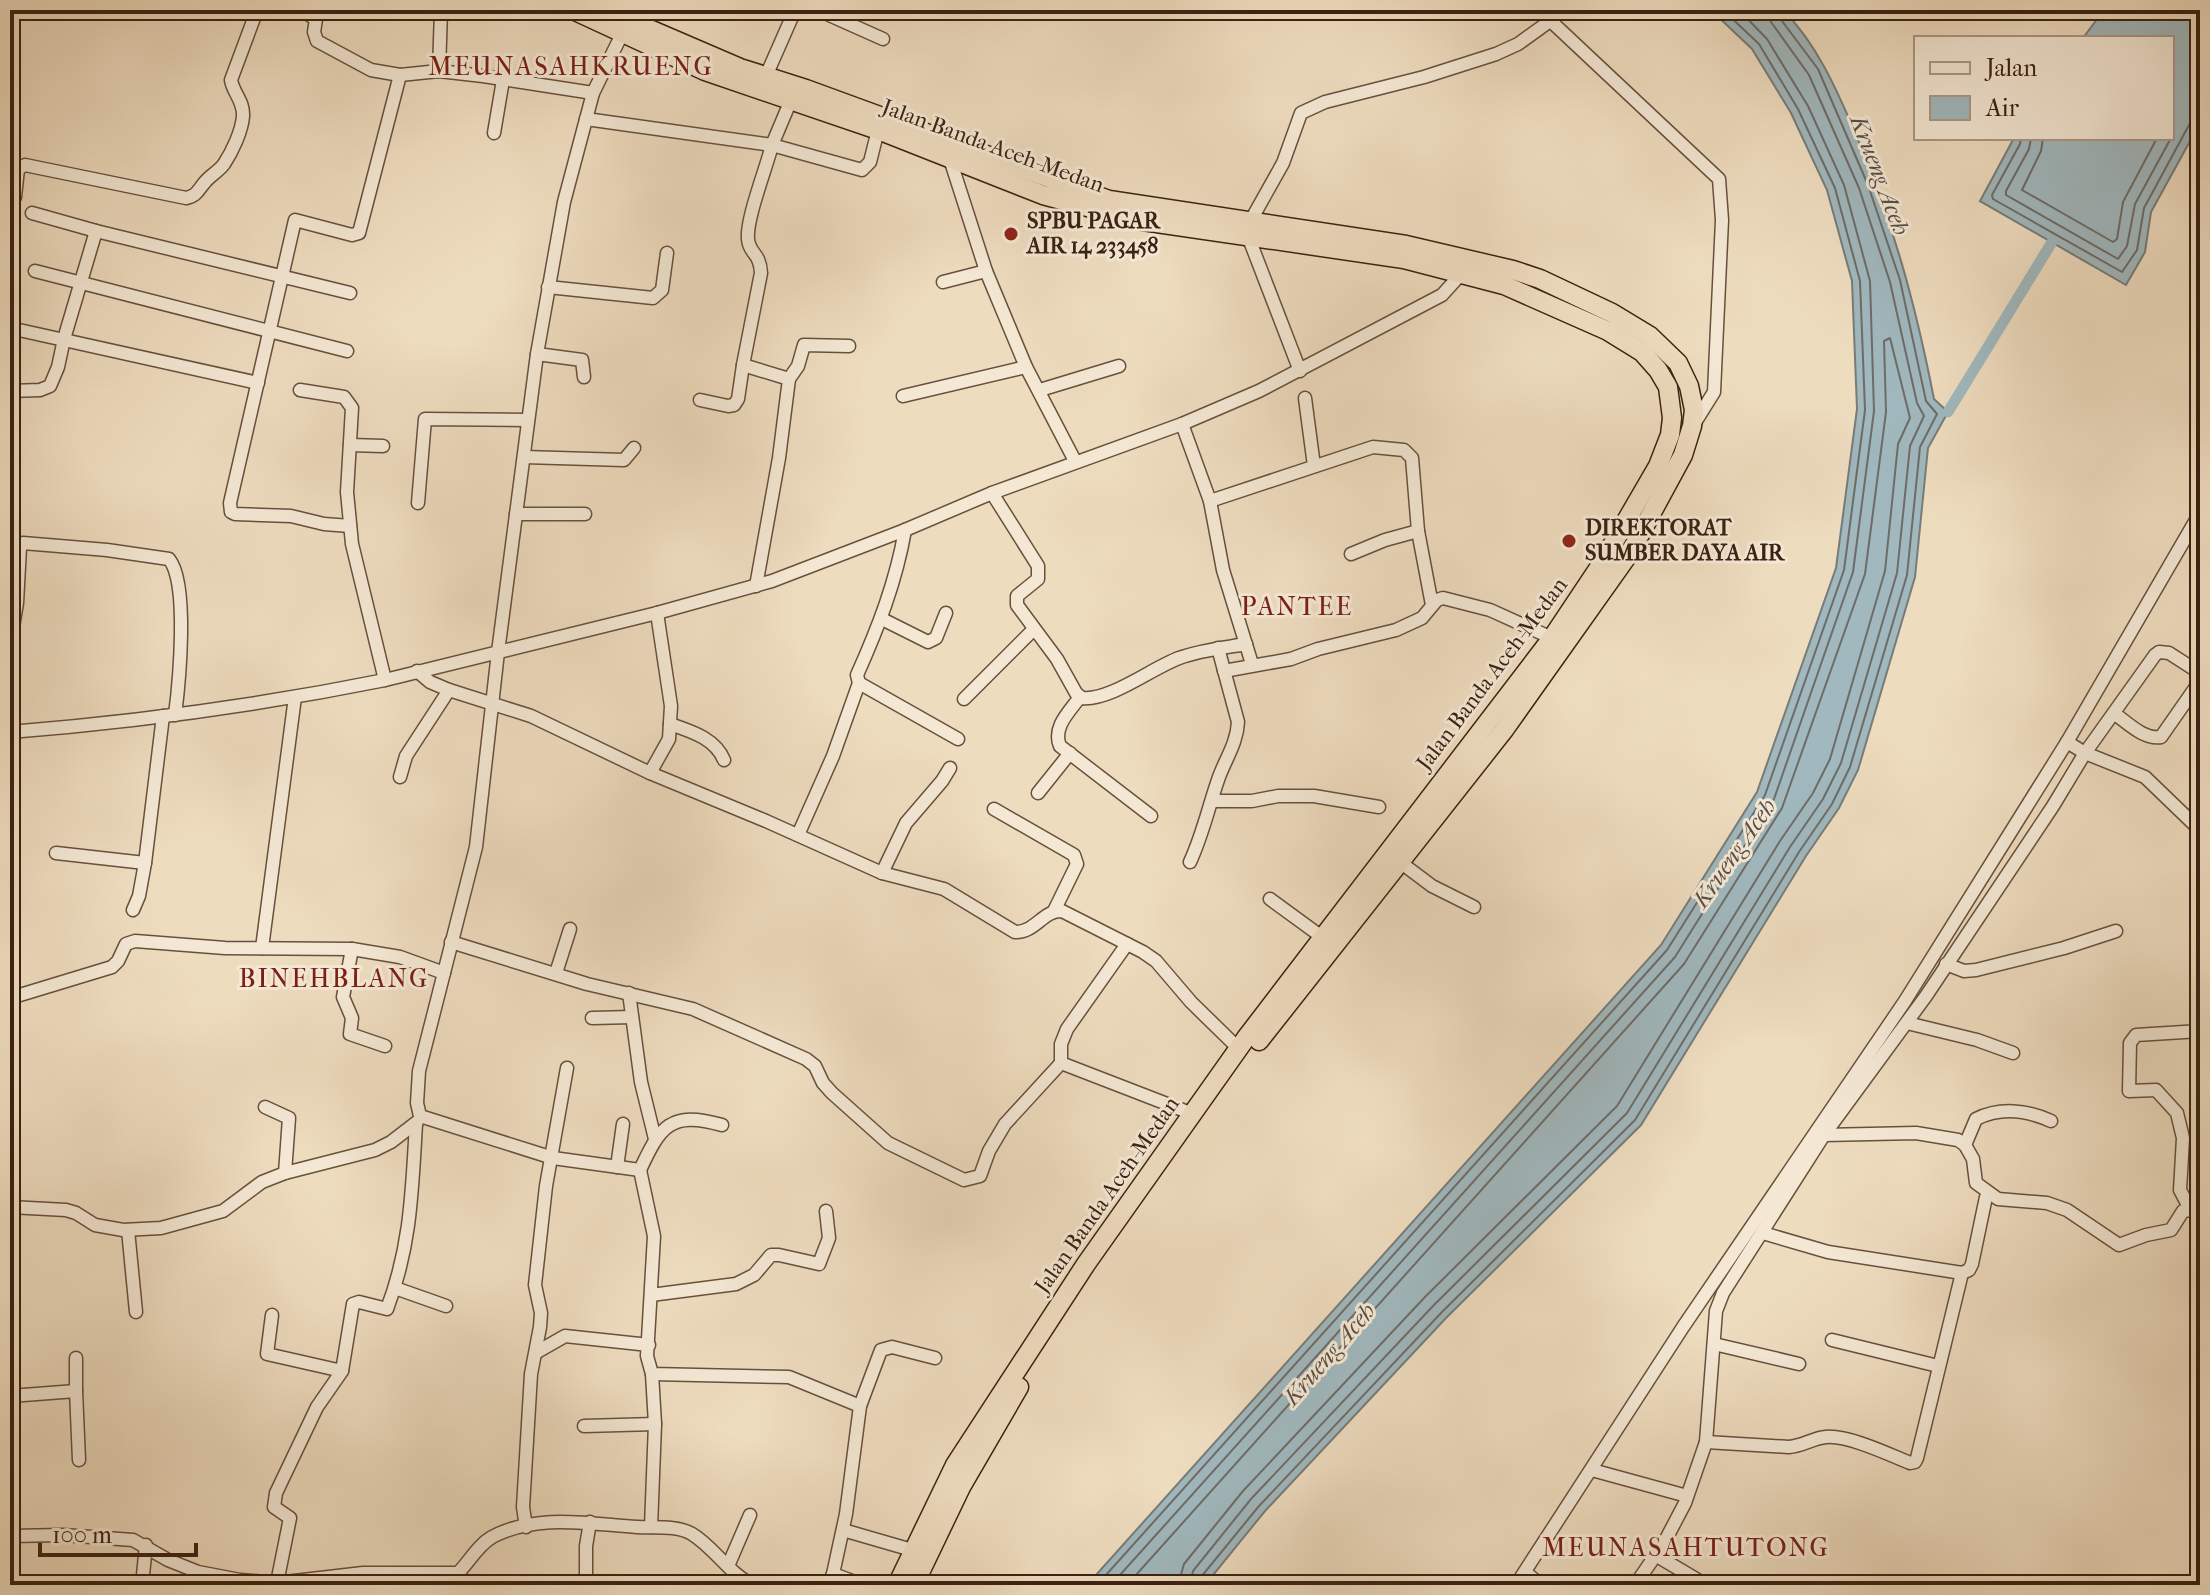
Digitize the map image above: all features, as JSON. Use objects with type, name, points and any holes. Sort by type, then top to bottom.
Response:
[{"type":"highway","name":"Jalan Banda Aceh-Medan","points":[[573,10],[705,71],[791,100],[881,124],[1109,200],[1404,259],[1504,285],[1608,331],[1642,352],[1668,387],[1672,418],[1670,435],[1658,466],[1600,566],[1552,638],[1261,1039],[1042,1349],[961,1487],[914,1585]]},
{"type":"highway","name":"Jalan Banda Aceh-Medan","points":[[612,11],[709,57],[766,76],[881,124],[950,159],[1043,195],[1136,220],[1406,245],[1540,279],[1612,313],[1650,336],[1678,363],[1689,386],[1694,410],[1683,455],[1631,551],[1504,730],[1322,937],[1239,1049],[1055,1310],[955,1465],[897,1585]]},
{"type":"street","points":[[10,203],[15,197],[15,163],[186,198],[195,195],[223,165],[240,129],[242,103],[232,88],[231,80],[257,10]]},
{"type":"street","points":[[301,10],[316,19],[314,32],[317,41],[371,70],[400,75],[439,71],[593,93]]},
{"type":"street","points":[[439,71],[441,10]]},
{"type":"street","points":[[766,76],[795,10]]},
{"type":"street","points":[[818,10],[883,39]]},
{"type":"street","points":[[1539,10],[1719,179],[1722,220],[1714,392],[1692,426]]},
{"type":"street","points":[[1300,371],[1249,229],[1283,163],[1301,113],[1325,102],[1424,77],[1496,54],[1518,44],[1550,21]]},
{"type":"street","points":[[277,1583],[290,1518],[276,1510],[273,1504],[317,1407],[342,1371],[353,1304],[359,1302],[387,1309],[410,1227],[419,1071],[476,847],[498,652],[548,287],[564,202],[593,93],[622,34]]},
{"type":"street","points":[[350,526],[291,516],[235,514],[231,512],[230,503],[295,220],[352,235],[361,229],[400,75]]},
{"type":"street","points":[[494,133],[503,80]]},
{"type":"street","points":[[700,400],[728,406],[734,405],[738,399],[761,273],[760,259],[749,245],[747,236],[772,145],[791,100]]},
{"type":"street","points":[[586,119],[772,145],[862,170],[870,162],[881,124]]},
{"type":"street","points":[[950,159],[986,271],[1026,367],[1075,461]]},
{"type":"street","points":[[32,213],[350,293]]},
{"type":"street","points":[[10,391],[40,390],[50,386],[96,231]]},
{"type":"street","points":[[548,287],[653,298],[662,290],[667,253]]},
{"type":"street","points":[[35,271],[347,351]]},
{"type":"street","points":[[943,282],[986,271]]},
{"type":"street","points":[[10,795],[12,732],[169,716],[385,680],[756,586],[1075,461],[1182,424],[1300,371],[1442,295],[1461,274]]},
{"type":"street","points":[[10,328],[258,383]]},
{"type":"street","points":[[756,586],[779,458],[789,379],[798,366],[804,345],[849,346]]},
{"type":"street","points":[[537,354],[582,360],[584,377]]},
{"type":"street","points":[[743,365],[789,379]]},
{"type":"street","points":[[1040,390],[1119,366]]},
{"type":"street","points":[[903,396],[1026,367]]},
{"type":"street","points":[[300,390],[348,398],[352,408],[347,492],[350,526],[385,680]]},
{"type":"street","points":[[1305,398],[1314,466]]},
{"type":"street","points":[[418,503],[425,419],[528,420]]},
{"type":"street","points":[[1182,424],[1210,501],[1223,570],[1252,664]]},
{"type":"street","points":[[350,445],[383,446]]},
{"type":"street","points":[[1210,501],[1373,447],[1404,450],[1412,458],[1418,531],[1432,605]]},
{"type":"street","points":[[524,457],[624,460],[634,448]]},
{"type":"street","points":[[992,493],[1038,566],[1038,579],[1020,592],[1016,600],[1080,697],[1089,699],[1102,695],[1178,658],[1246,644]]},
{"type":"street","points":[[1516,1585],[1692,1314],[1905,1001],[2067,742],[2200,513]]},
{"type":"street","points":[[516,514],[585,514]]},
{"type":"street","points":[[798,835],[833,756],[859,683],[857,675],[882,619],[905,530]]},
{"type":"street","points":[[1351,554],[1418,531]]},
{"type":"street","points":[[10,645],[23,543],[169,559],[175,569],[181,617],[180,677],[169,716],[139,896],[133,910]]},
{"type":"street","points":[[1224,671],[1291,659],[1318,649],[1396,630],[1422,618],[1441,598],[1490,610],[1552,638]]},
{"type":"street","points":[[650,773],[669,739],[671,706],[657,613]]},
{"type":"street","points":[[882,619],[928,642],[936,638],[946,613]]},
{"type":"street","points":[[964,699],[1033,630]]},
{"type":"street","points":[[1190,862],[1237,734],[1238,722],[1218,648]]},
{"type":"street","points":[[1635,1585],[1657,1556],[1687,1496],[1706,1442],[1716,1307],[1824,1135],[1907,1023],[2053,806],[2085,753],[2155,655],[2159,652],[2169,653],[2200,673]]},
{"type":"street","points":[[417,671],[430,682],[531,716],[650,773],[882,873],[944,889],[1015,932],[1027,931],[1054,911],[1077,864],[1074,855],[994,809]]},
{"type":"street","points":[[2115,714],[2146,736],[2154,739],[2161,737],[2200,681]]},
{"type":"street","points":[[859,683],[958,739]]},
{"type":"street","points":[[400,777],[406,756],[449,690]]},
{"type":"street","points":[[262,948],[295,697]]},
{"type":"street","points":[[1080,697],[1060,724],[1057,738],[1060,746],[1151,816]]},
{"type":"street","points":[[670,724],[697,734],[714,745],[724,760]]},
{"type":"street","points":[[2067,742],[2085,753],[2145,777],[2200,830]]},
{"type":"street","points":[[1038,793],[1070,753]]},
{"type":"street","points":[[882,873],[906,823],[950,768]]},
{"type":"street","points":[[1212,801],[1314,796],[1379,807]]},
{"type":"street","points":[[56,853],[145,863]]},
{"type":"street","points":[[1393,857],[1432,886],[1474,907]]},
{"type":"street","points":[[1270,899],[1322,937]]},
{"type":"street","points":[[1054,911],[1062,911],[1156,961],[1191,1002],[1239,1049]]},
{"type":"street","points":[[556,973],[570,929]]},
{"type":"street","points":[[1946,964],[1964,971],[1976,970],[2064,948],[2116,931]]},
{"type":"street","points":[[10,998],[112,967],[126,944],[135,941],[225,948],[352,949],[400,957],[444,973]]},
{"type":"street","points":[[451,942],[587,984],[693,1009],[811,1062],[832,1093],[888,1143],[964,1180],[980,1176],[989,1151],[1005,1124],[1061,1063],[1061,1044],[1067,1029],[1127,944]]},
{"type":"street","points":[[352,949],[343,997],[352,1018],[350,1034],[385,1046]]},
{"type":"street","points":[[629,993],[641,1082],[655,1139]]},
{"type":"street","points":[[592,1018],[632,1017]]},
{"type":"street","points":[[1907,1023],[1977,1040],[2013,1053]]},
{"type":"street","points":[[1824,1135],[1932,1134],[1965,1145],[1973,1159],[1976,1183],[1998,1199],[2047,1203],[2067,1210],[2119,1245],[2171,1230],[2183,1211],[2195,1209],[2180,1190],[2183,1138],[2177,1113],[2156,1090],[2129,1091],[2130,1043],[2136,1035],[2200,1031]]},
{"type":"street","points":[[1061,1063],[1193,1114]]},
{"type":"street","points":[[526,1527],[523,1507],[531,1374],[541,1313],[535,1285],[546,1186],[567,1068]]},
{"type":"street","points":[[265,1107],[289,1118],[285,1173]]},
{"type":"street","points":[[1965,1145],[1976,1119],[1991,1113],[2002,1110],[2035,1114],[2051,1121]]},
{"type":"street","points":[[418,1120],[553,1158],[640,1170]]},
{"type":"street","points":[[10,1207],[66,1210],[95,1225],[128,1230],[161,1228],[212,1214],[233,1204],[262,1182],[285,1173],[375,1150],[391,1142],[418,1120]]},
{"type":"street","points":[[651,1527],[655,1424],[652,1374],[647,1356],[654,1236],[640,1170],[655,1139],[672,1123],[708,1121],[722,1125]]},
{"type":"street","points":[[617,1167],[623,1124]]},
{"type":"street","points":[[1763,1233],[1828,1252],[1962,1273],[1969,1270],[1972,1264],[1986,1197]]},
{"type":"street","points":[[651,1295],[736,1284],[754,1275],[771,1255],[819,1264],[829,1238],[826,1211]]},
{"type":"street","points":[[128,1230],[136,1312]]},
{"type":"street","points":[[1706,1442],[1789,1447],[1803,1446],[1816,1438],[1841,1438],[1913,1463],[1917,1458],[1962,1273]]},
{"type":"street","points":[[395,1288],[446,1306]]},
{"type":"street","points":[[272,1315],[267,1354],[342,1371]]},
{"type":"street","points":[[537,1352],[565,1336],[649,1345]]},
{"type":"street","points":[[1832,1340],[1938,1366]]},
{"type":"street","points":[[1714,1344],[1799,1364]]},
{"type":"street","points":[[863,1585],[830,1580],[843,1530],[860,1406],[882,1349],[892,1347],[935,1358]]},
{"type":"street","points":[[76,1358],[79,1460]]},
{"type":"street","points":[[652,1374],[789,1377],[860,1406]]},
{"type":"street","points":[[10,1396],[76,1391]]},
{"type":"street","points":[[584,1426],[655,1424]]},
{"type":"street","points":[[1592,1470],[1687,1496]]},
{"type":"street","points":[[728,1566],[750,1515]]},
{"type":"street","points":[[10,1536],[114,1537],[146,1545],[198,1578],[277,1583],[363,1573],[458,1579],[489,1539],[558,1521],[590,1522],[692,1534],[744,1581],[753,1585]]},
{"type":"street","points":[[586,1585],[586,1546],[590,1522]]},
{"type":"street","points":[[843,1530],[912,1550]]},
{"type":"street","points":[[142,1585],[146,1545]]},
{"type":"street","points":[[1657,1556],[1706,1585]]},
{"type":"street","points":[[1525,1572],[1541,1585]]},
{"type":"water","name":"Krueng Aceh","points":[[1711,10],[1783,10],[1815,51],[1868,164],[1911,296],[1934,399],[1948,412],[1928,448],[1915,577],[1858,770],[1839,808],[1806,856],[1641,1125],[1446,1318],[1265,1511],[1205,1585],[1087,1585],[1661,945],[1757,792],[1836,568],[1857,409],[1852,281],[1827,190],[1791,113],[1752,49]]},
{"type":"water","points":[[2104,10],[2200,10],[2200,123],[2151,212],[2145,252],[2126,285],[1980,201],[2013,140],[2174,140],[2174,36],[2084,36]]},
{"type":"waterway","points":[[1948,412],[2052,242]]},
{"type":"place","name":"SPBU PAGAR AIR 14 233458","points":[[1011,234]]},
{"type":"place","name":"DIREKTORAT SUMBER DAYA AIR","points":[[1569,541]]},
{"type":"district","name":"MEUNASAHKRUENG","points":[[571,66]]},
{"type":"district","name":"PANTEE","points":[[1297,606]]},
{"type":"district","name":"BINEHBLANG","points":[[334,978]]},
{"type":"district","name":"MEUNASAHTUTONG","points":[[1686,1547]]}]
